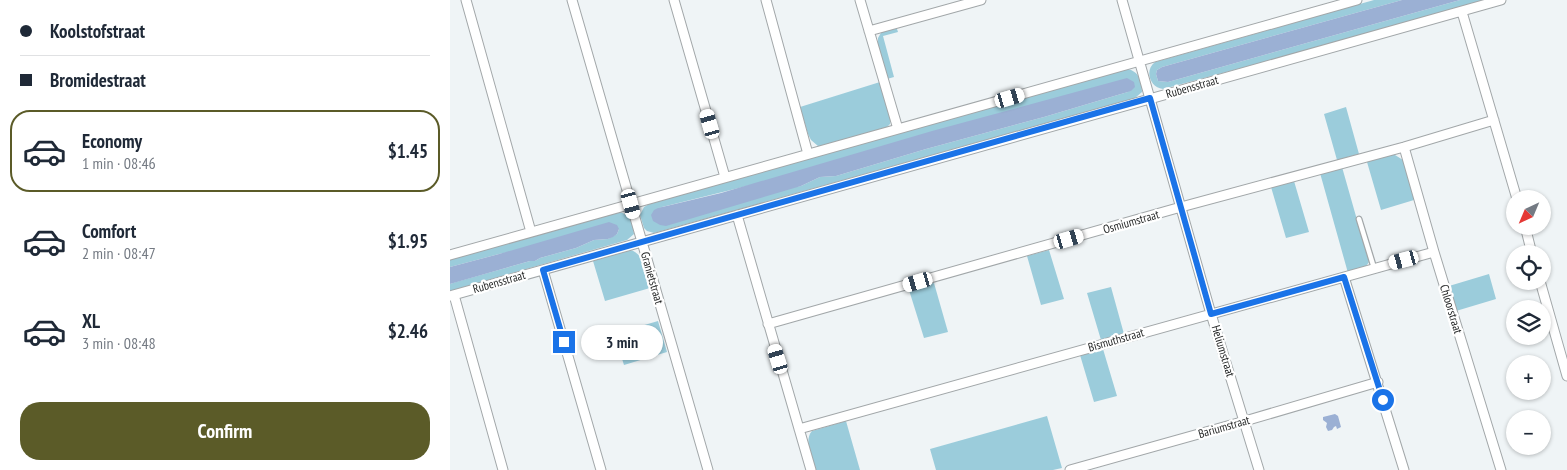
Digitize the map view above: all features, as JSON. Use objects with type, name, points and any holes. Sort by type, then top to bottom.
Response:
[{"type":"street","points":[[466,0],[531,232]]},
{"type":"street","name":"Granietstraat","points":[[572,0],[708,470]]},
{"type":"street","points":[[674,0],[725,177]]},
{"type":"street","points":[[766,0],[808,154]]},
{"type":"street","points":[[860,0],[898,129]]},
{"type":"street","points":[[868,31],[981,0]]},
{"type":"street","name":"Heliumstraat","points":[[1122,0],[1141,61],[1211,314],[1259,470]]},
{"type":"street","points":[[450,255],[1357,0]]},
{"type":"street","name":"Rubensstraat","points":[[452,296],[641,241],[1501,0]]},
{"type":"street","points":[[1462,12],[1514,190]]},
{"type":"street","name":"Osmiumstraat","points":[[768,324],[1182,207],[1404,147],[1494,120]]},
{"type":"street","name":"Chloorstraat","points":[[1404,147],[1501,470]]},
{"type":"street","points":[[737,215],[811,470]]},
{"type":"street","name":"Bismuthstraat","points":[[799,429],[1434,252]]},
{"type":"street","points":[[543,270],[601,470]]},
{"type":"street","points":[[1344,277],[1404,470]]},
{"type":"street","points":[[1543,290],[1563,344],[1567,376]]},
{"type":"street","points":[[452,296],[503,470]]},
{"type":"street","name":"Bariumstraat","points":[[1070,470],[1245,422],[1378,382]]},
{"type":"lane","points":[[1359,219],[1374,268]]},
{"type":"shaded area","points":[[1374,0],[1402,0],[1162,67],[1157,70],[1158,81],[1168,82],[1460,0],[1483,0],[1353,38],[1163,89],[1158,88],[1150,78],[1150,69],[1155,62]]},
{"type":"shaded area","points":[[1402,0],[1460,0],[1168,82],[1158,81],[1157,70],[1162,67]]},
{"type":"shaded area","points":[[896,26],[898,32],[883,36],[894,77],[887,79],[878,46],[878,38],[882,31]]},
{"type":"shaded area","points":[[1127,69],[1137,74],[1141,84],[1142,92],[1135,98],[654,233],[644,228],[640,215],[644,207],[651,203]],"holes":[[[1131,91],[836,176],[820,177],[801,186],[658,208]]]},
{"type":"shaded area","points":[[1127,78],[1134,82],[1135,87],[1131,91],[836,176],[820,177],[801,186],[666,226],[653,221],[651,215],[658,208],[721,193],[932,131]]},
{"type":"shaded area","points":[[880,82],[891,119],[887,127],[823,146],[818,146],[811,140],[800,107]]},
{"type":"shaded area","points":[[1346,107],[1359,154],[1337,160],[1324,114]]},
{"type":"shaded area","points":[[1395,155],[1403,160],[1414,200],[1381,210],[1367,162]]},
{"type":"shaded area","points":[[1342,167],[1369,262],[1363,268],[1348,273],[1320,173]]},
{"type":"shaded area","points":[[1294,181],[1309,232],[1286,238],[1271,187]]},
{"type":"shaded area","points":[[617,211],[627,216],[633,225],[634,234],[627,240],[450,291],[450,284],[535,261],[576,248],[594,240],[608,239],[617,234],[619,229],[499,254],[450,267],[450,259]]},
{"type":"shaded area","points":[[609,222],[617,225],[619,229],[617,234],[608,239],[594,240],[576,248],[535,261],[450,284],[450,267]]},
{"type":"shaded area","points":[[630,250],[639,255],[642,260],[650,288],[605,301],[593,261]]},
{"type":"shaded area","points":[[1049,250],[1064,299],[1041,305],[1027,256]]},
{"type":"shaded area","points":[[1489,274],[1496,299],[1456,311],[1449,286]]},
{"type":"shaded area","points":[[934,283],[948,332],[924,338],[909,290]]},
{"type":"shaded area","points":[[1111,287],[1124,334],[1101,340],[1087,293]]},
{"type":"shaded area","points":[[658,321],[667,352],[624,365],[614,334]]},
{"type":"shaded area","points":[[1103,349],[1117,396],[1094,402],[1080,355]]},
{"type":"shaded area","points":[[1335,414],[1338,416],[1341,427],[1337,429],[1336,426],[1328,431],[1327,423],[1323,420],[1323,417]]},
{"type":"shaded area","points":[[1047,416],[1062,468],[1053,470],[936,470],[930,449]]},
{"type":"shaded area","points":[[846,421],[860,470],[816,470],[809,450],[809,435],[812,431]]},
{"type":"route","points":[[564,342],[543,270],[1150,98],[1211,314],[1344,277],[1383,400]]}]
